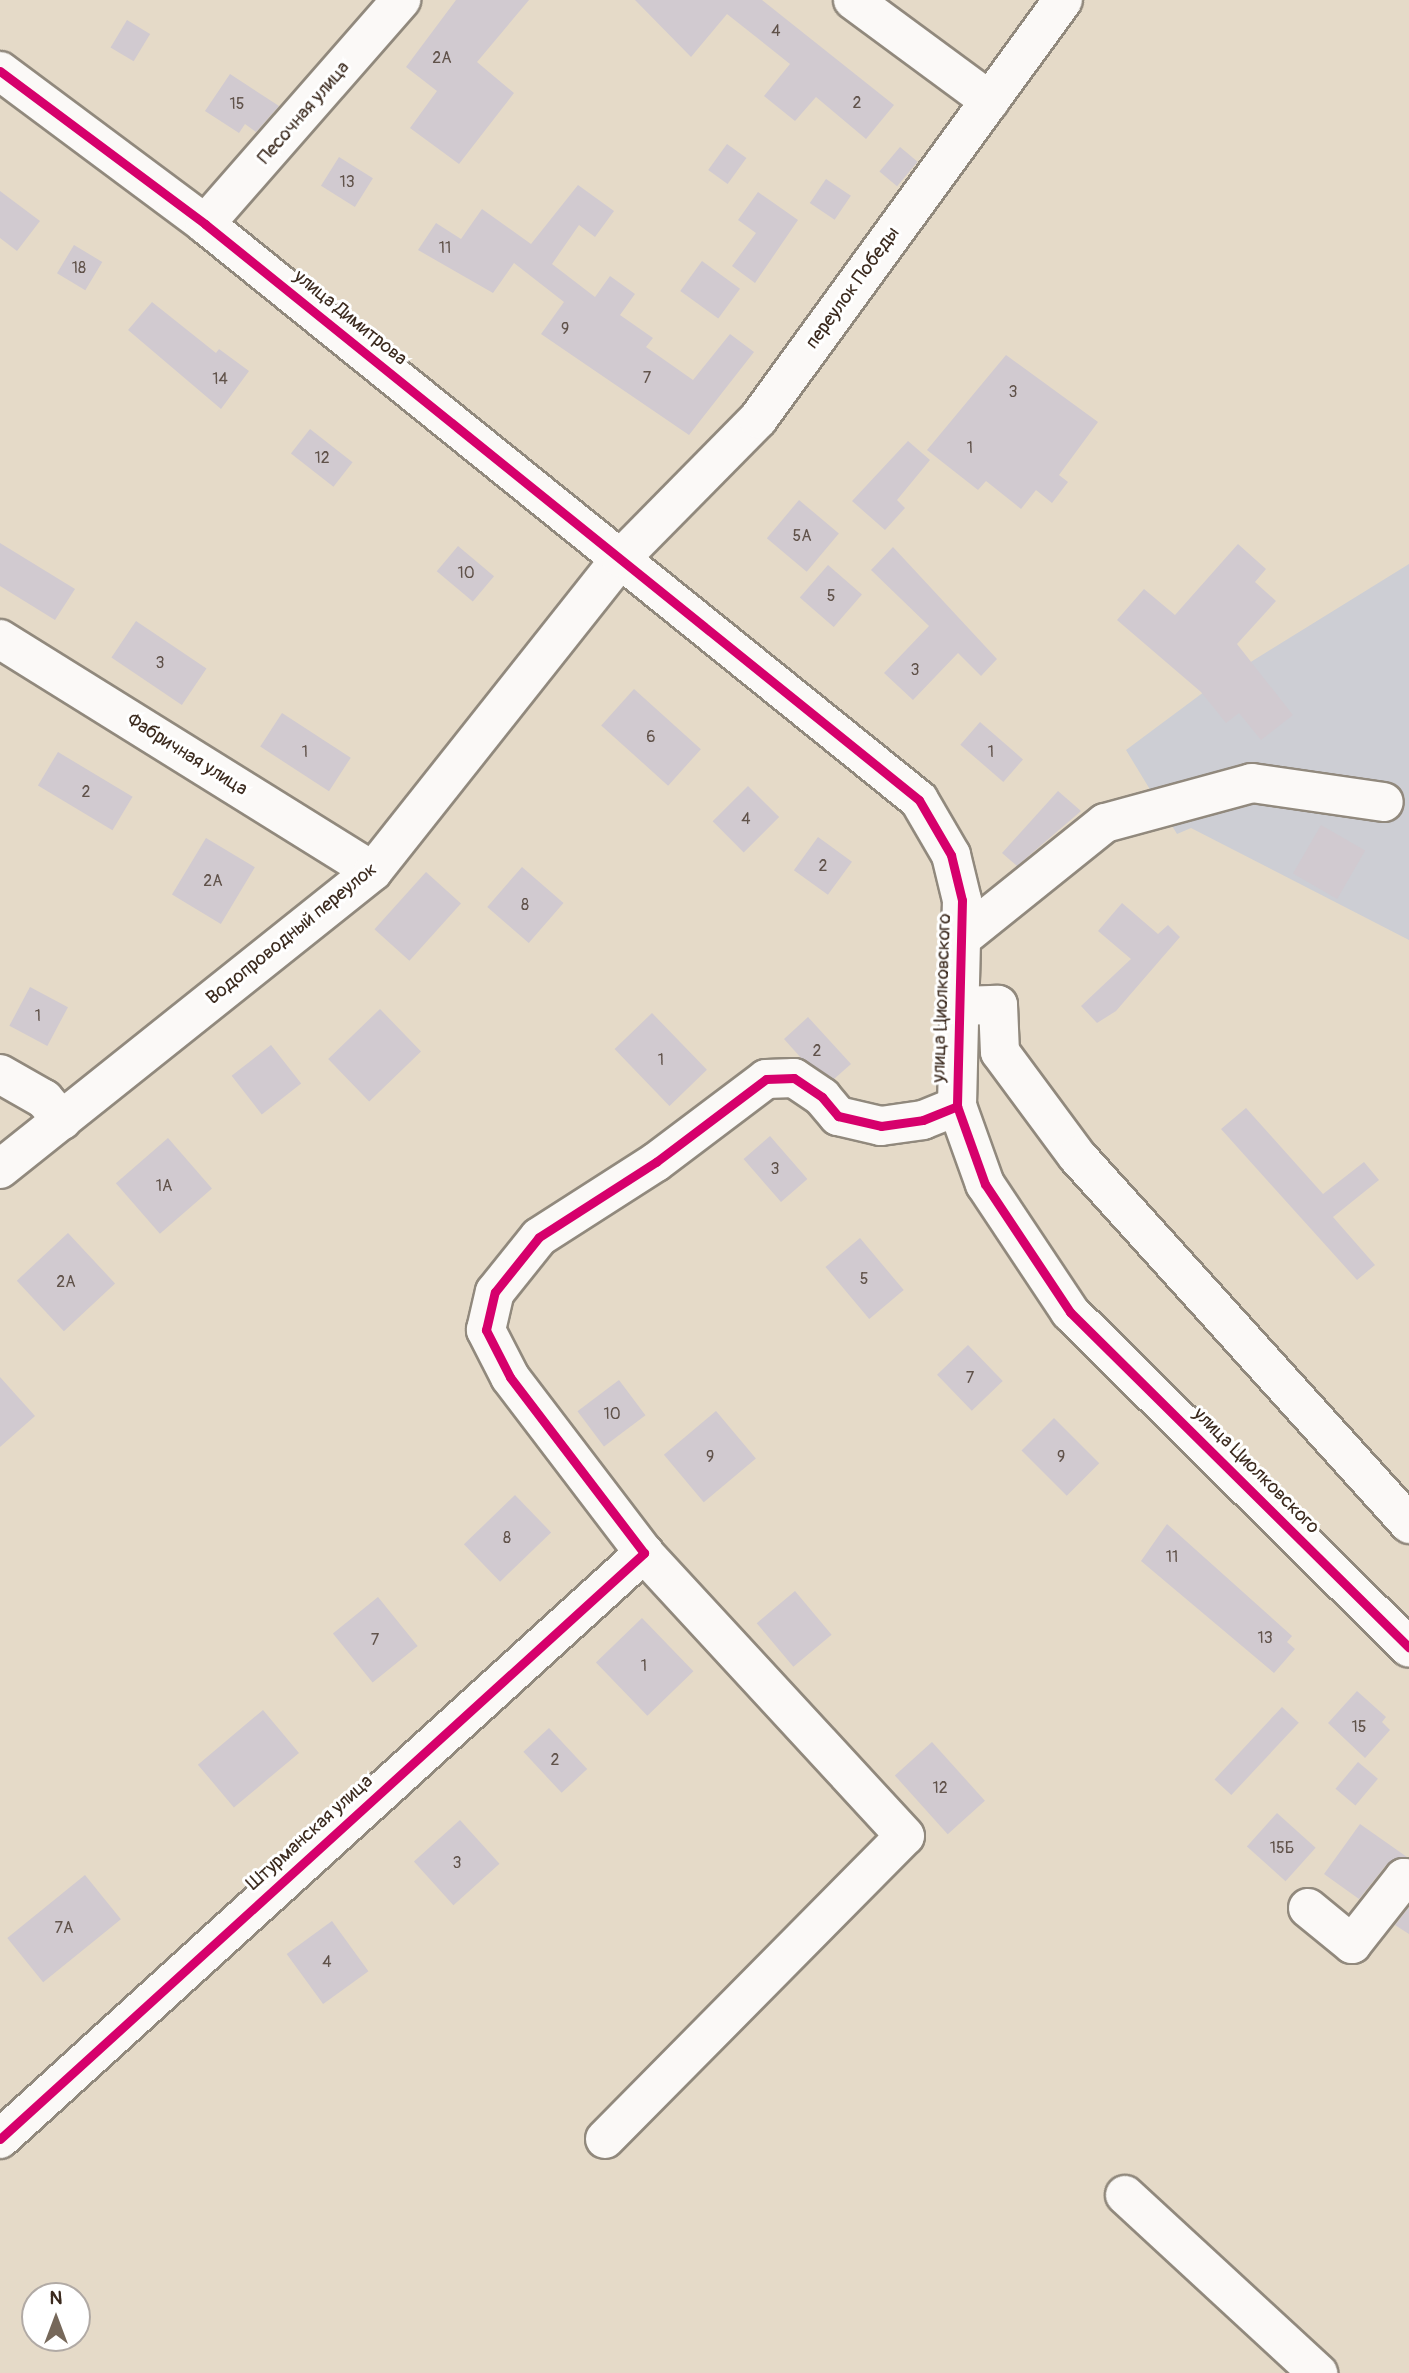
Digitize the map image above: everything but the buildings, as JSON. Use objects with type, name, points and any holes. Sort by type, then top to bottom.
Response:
[{"type":"street","name":"Песочная улица","points":[[205,224],[401,0]]},
{"type":"street","points":[[853,0],[990,101]]},
{"type":"street","name":"переулок Победы","points":[[621,558],[758,419],[1063,0]]},
{"type":"street","name":"улица Димитрова","points":[[0,71],[205,224],[672,600]]},
{"type":"street","name":"Водопроводный переулок","points":[[0,1170],[53,1110],[373,871],[621,558]]},
{"type":"street","name":"улица Циолковского","points":[[672,600],[919,800],[951,855],[962,900],[957,1106],[985,1184],[1070,1312],[1409,1647]]},
{"type":"street","name":"Фабричная улица","points":[[0,639],[373,871]]},
{"type":"street","points":[[963,937],[1105,823],[1252,783],[1384,802]]},
{"type":"street","points":[[960,1006],[998,1005],[1000,1052],[1077,1156],[1409,1524]]},
{"type":"street","points":[[0,1074],[53,1110]]},
{"type":"street","points":[[605,2139],[905,1836],[644,1553],[510,1377],[486,1330],[495,1292],[539,1237],[656,1162],[766,1079],[794,1078],[822,1097],[838,1116],[881,1126],[923,1120],[957,1106]]},
{"type":"street","name":"Штурманская улица","points":[[0,2139],[644,1553]]},
{"type":"street","points":[[1308,1908],[1352,1944],[1404,1878],[1409,1879]]},
{"type":"street","points":[[1125,2195],[1318,2373]]},
{"type":"shaded area","points":[[1409,564],[1409,940],[1191,828],[1177,834],[1126,750],[1212,686]]},
{"type":"cycle path","points":[[0,71],[205,224],[919,800],[951,855],[962,900],[957,1106],[985,1184],[1070,1312],[1409,1647]]},
{"type":"cycle path","points":[[0,2139],[644,1553],[510,1377],[486,1330],[495,1292],[539,1237],[656,1162],[766,1079],[794,1078],[822,1097],[838,1116],[881,1126],[923,1120],[957,1106]]}]
